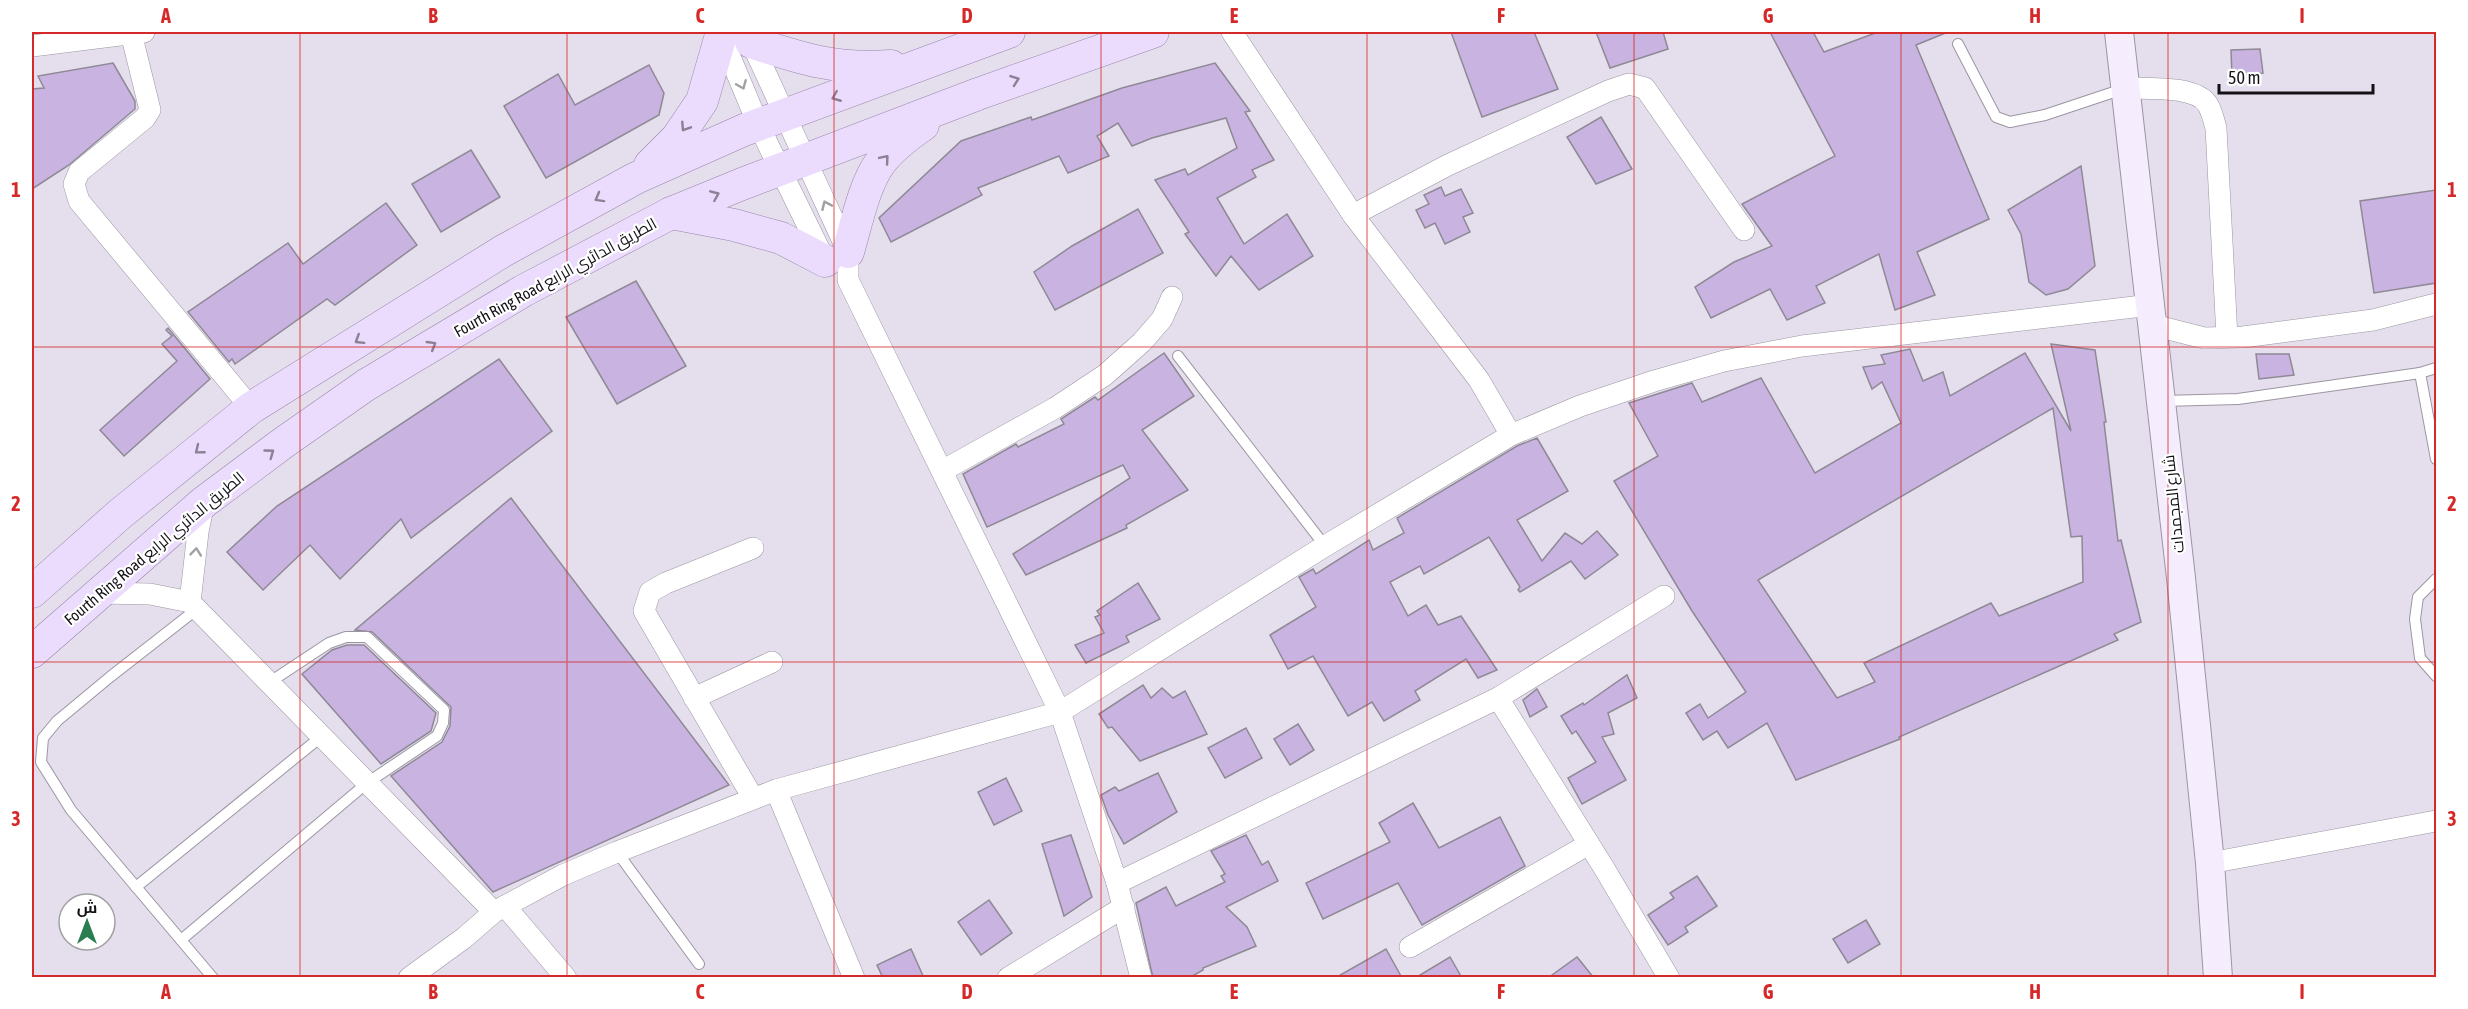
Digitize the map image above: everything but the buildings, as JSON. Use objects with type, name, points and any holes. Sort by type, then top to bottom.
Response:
[{"type":"main road","points":[[32,592],[120,514],[251,408],[503,251],[636,178],[772,120],[1009,32]]},
{"type":"main road","name":"Fourth Ring Road الطريق الدائري الرابع","points":[[32,652],[204,502],[366,385],[523,291],[671,213],[978,94],[1153,32]]},
{"type":"main road","name":"شارع المجمدات","points":[[2119,32],[2152,315],[2210,863],[2218,978]]},
{"type":"main road","points":[[636,178],[678,138],[702,101],[734,35],[824,64],[856,68],[922,64]]},
{"type":"main road","points":[[671,213],[734,225],[781,238],[840,264],[879,164],[910,134],[978,94]]},
{"type":"street","points":[[34,43],[138,32],[150,110],[145,118],[79,171],[74,184],[79,201],[251,408]]},
{"type":"street","points":[[1232,32],[1353,215],[1479,380],[1510,435]]},
{"type":"street","points":[[734,35],[840,264]]},
{"type":"street","points":[[734,35],[840,264],[1060,712],[1125,907],[1141,978]]},
{"type":"street","points":[[1353,215],[1448,165],[1608,91],[1629,84],[1645,88],[1744,230]]},
{"type":"street","points":[[2126,88],[2183,91],[2193,94],[2207,104],[2217,128],[2227,337]]},
{"type":"street","points":[[942,471],[1055,408],[1105,375],[1143,342],[1162,319],[1172,297]]},
{"type":"street","points":[[410,978],[499,909],[562,875],[617,852],[776,790],[1060,712],[1325,546],[1510,435],[1580,406],[1654,381],[1746,357],[1802,346],[2152,315],[2204,338],[2243,337],[2373,320],[2436,304]]},
{"type":"street","points":[[194,605],[198,532],[204,502]]},
{"type":"street","points":[[753,548],[666,583],[650,592],[644,611],[753,798]]},
{"type":"street","points":[[100,593],[150,594],[194,605],[367,783],[499,909],[566,978]]},
{"type":"street","points":[[1117,883],[1498,698],[1664,596]]},
{"type":"street","points":[[694,698],[772,662]]},
{"type":"street","points":[[1498,698],[1669,978]]},
{"type":"street","points":[[776,790],[854,978]]},
{"type":"street","points":[[2210,863],[2436,821]]},
{"type":"street","points":[[1410,947],[1589,844]]},
{"type":"street","points":[[1008,978],[1125,907]]},
{"type":"lane","points":[[1958,44],[1996,117],[2010,122],[2045,115],[2126,88]]},
{"type":"lane","points":[[1179,356],[1325,546]]},
{"type":"lane","points":[[2161,401],[2238,399],[2420,373],[2436,368]]},
{"type":"lane","points":[[2420,373],[2436,459]]},
{"type":"lane","points":[[2436,579],[2418,597],[2415,619],[2420,658],[2436,676]]},
{"type":"lane","points":[[194,605],[57,721],[43,738],[41,762],[71,810],[213,978]]},
{"type":"lane","points":[[181,940],[367,783],[437,736],[443,723],[444,710],[367,637],[346,637],[329,643],[270,682]]},
{"type":"lane","points":[[136,887],[322,736]]},
{"type":"lane","points":[[617,852],[699,964]]}]
